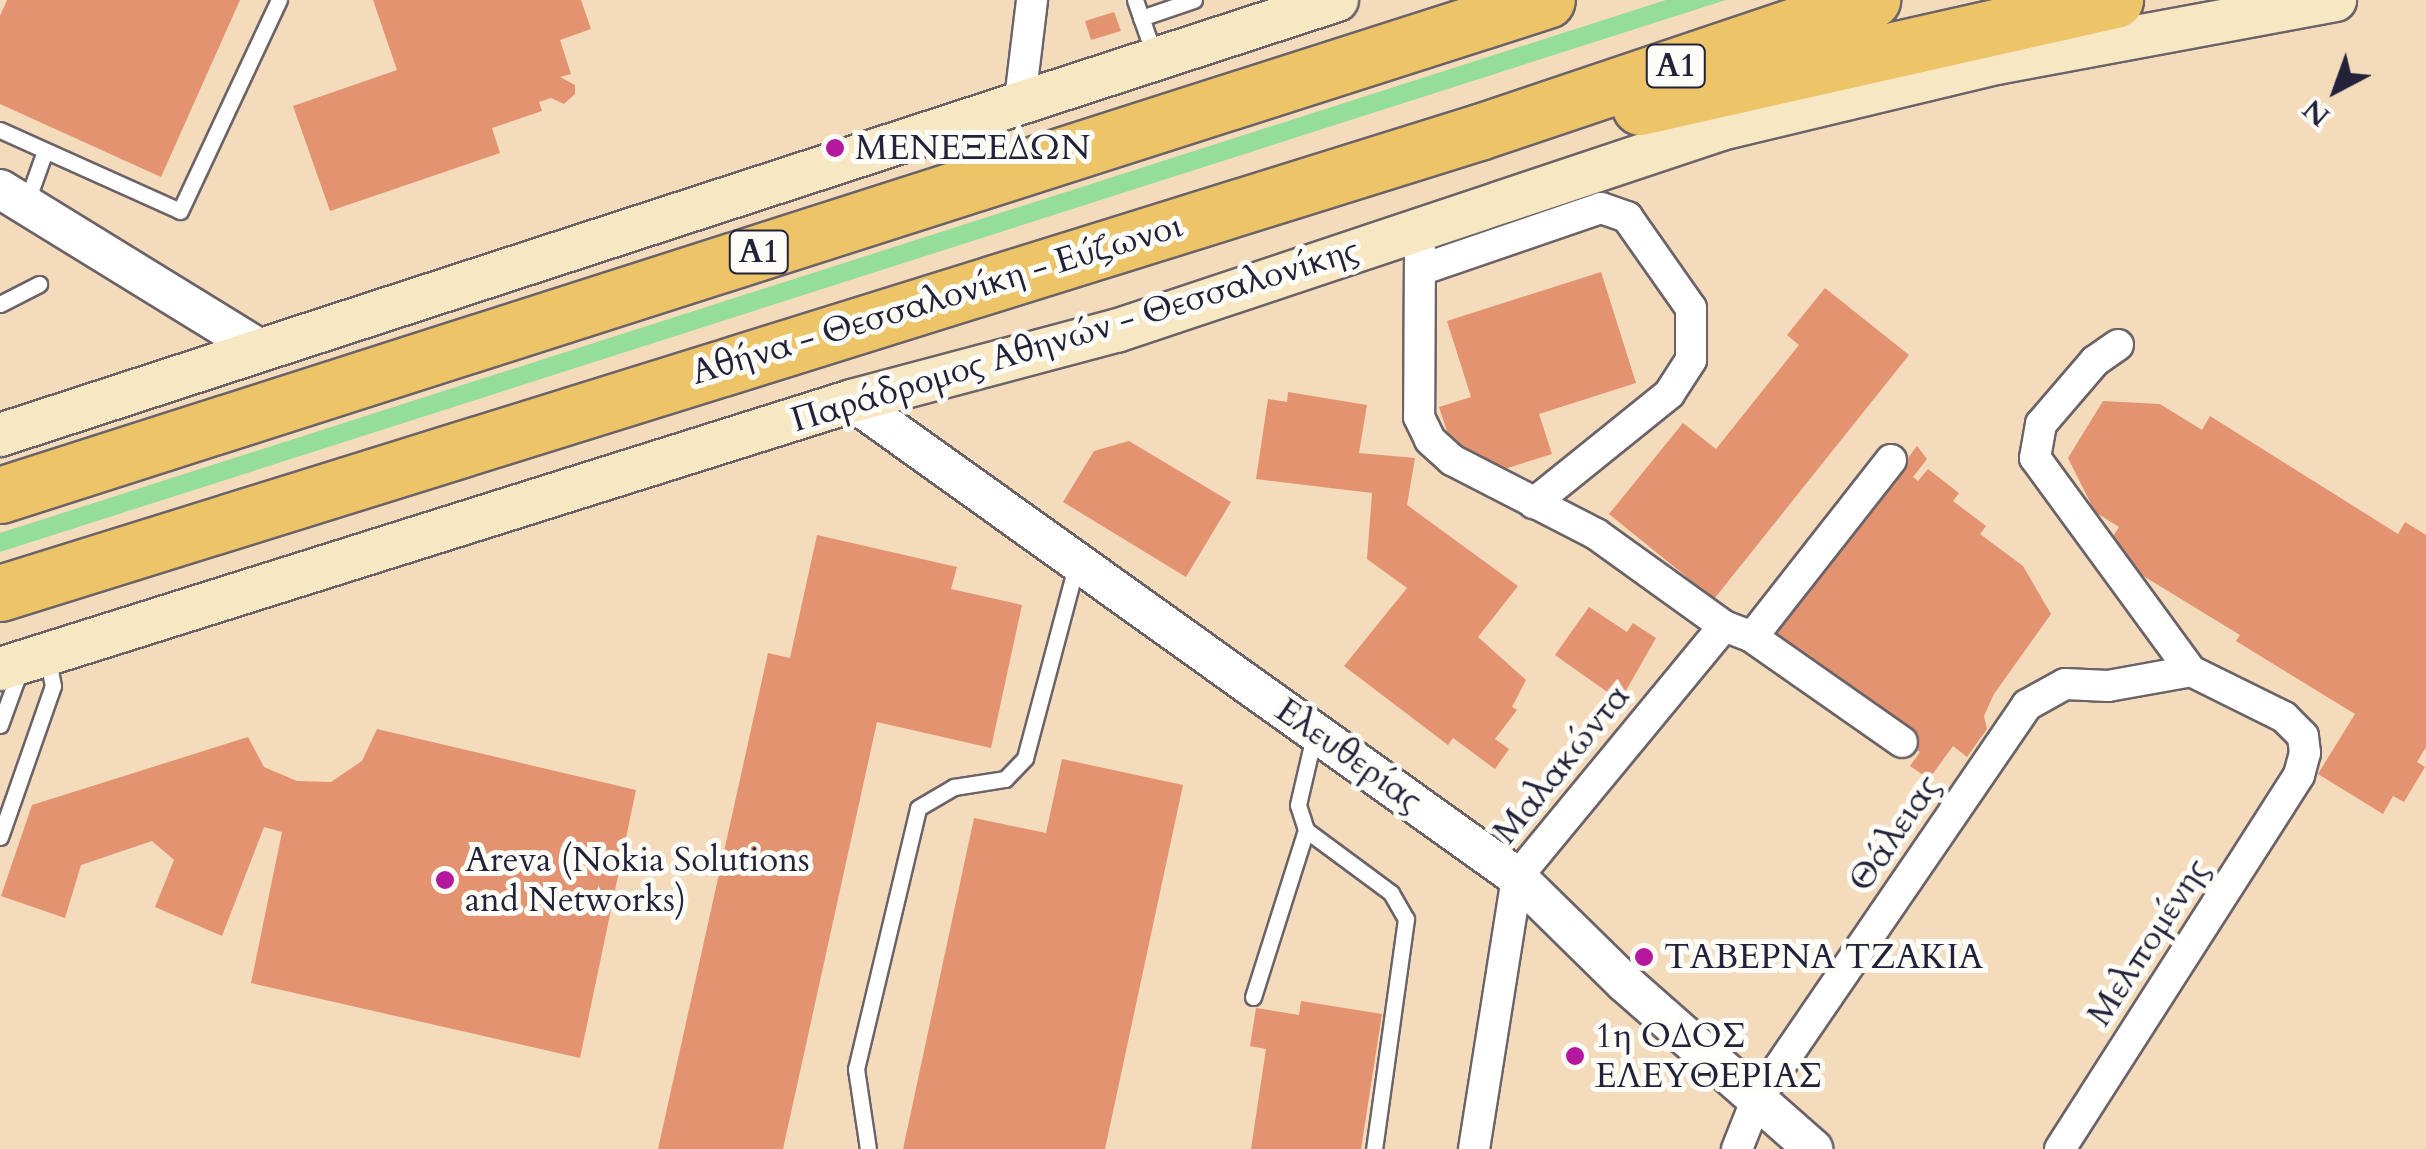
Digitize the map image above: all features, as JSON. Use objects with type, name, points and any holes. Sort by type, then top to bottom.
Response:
[{"type":"highway","name":"Α1","points":[[0,495],[1547,0]]},
{"type":"highway","name":"Αθήνα - Θεσσαλονίκη - Εύζωνοι","points":[[0,594],[1479,132],[1872,0]]},
{"type":"highway","points":[[1479,132],[1691,99],[2116,0]]},
{"type":"main road","points":[[0,436],[257,347],[1019,108],[1337,0]]},
{"type":"main road","name":"Παράδρομος Αθηνών - Θεσσαλονίκης","points":[[23,662],[852,401],[1420,250],[1721,129],[1996,63],[2335,0]]},
{"type":"street","points":[[1019,108],[1019,66],[1032,0]]},
{"type":"street","points":[[13,197],[257,347]]},
{"type":"street","points":[[1534,503],[1670,394],[1691,360],[1691,308],[1627,217],[1601,208],[1420,250],[1419,418],[1430,440],[1452,460],[1534,503],[1596,534],[1724,626],[1752,638],[1902,742]]},
{"type":"street","points":[[2118,345],[2094,362],[2042,424],[2035,458],[2190,672]]},
{"type":"street","name":"Ελευθερίας","points":[[852,401],[1076,566],[1518,876],[1756,1102],[1813,1149]]},
{"type":"street","points":[[1752,638],[1890,460]]},
{"type":"street","name":"Μαλακώντα","points":[[1474,1149],[1518,876],[1724,626]]},
{"type":"street","name":"Μελπομένης","points":[[2060,1149],[2299,774],[2303,736],[2284,717],[2190,672]]},
{"type":"street","name":"Θάλειας","points":[[1737,1149],[1756,1102],[2027,706],[2065,684],[2108,686],[2190,672]]},
{"type":"lane","points":[[0,130],[180,211],[279,0]]},
{"type":"lane","points":[[1135,0],[1156,61]]},
{"type":"lane","points":[[1141,18],[1194,0]]},
{"type":"lane","points":[[13,197],[45,151]]},
{"type":"lane","points":[[0,304],[38,284]]},
{"type":"lane","points":[[868,1149],[856,1069],[918,808],[954,787],[1005,780],[1025,758],[1076,566]]},
{"type":"lane","points":[[0,724],[23,662],[53,686],[0,837]]},
{"type":"lane","points":[[1315,730],[1298,806],[1306,830],[1390,893],[1406,920],[1374,1149]]},
{"type":"lane","points":[[1253,998],[1306,830]]},
{"type":"green space","points":[[1666,0],[1726,0],[0,552],[0,533]]},
{"type":"building","points":[[7,0],[240,0],[161,177],[0,104],[0,16]]},
{"type":"building","points":[[373,0],[581,0],[591,29],[560,40],[571,74],[560,77],[575,85],[575,94],[564,104],[551,98],[539,102],[542,111],[492,128],[500,153],[330,211],[293,106],[397,70]]},
{"type":"building","points":[[1114,12],[1121,31],[1091,40],[1085,21]]},
{"type":"building","points":[[1601,272],[1636,383],[1539,414],[1552,454],[1492,473],[1454,452],[1439,407],[1471,397],[1447,321]]},
{"type":"building","points":[[1825,288],[1909,355],[1714,599],[1609,514],[1683,423],[1716,449],[1799,345],[1787,335]]},
{"type":"building","points":[[1288,392],[1367,405],[1359,453],[1415,458],[1407,505],[1518,586],[1478,637],[1526,680],[1512,707],[1517,710],[1495,739],[1509,749],[1495,769],[1453,738],[1448,745],[1344,666],[1407,588],[1367,559],[1372,493],[1256,479],[1268,399],[1287,402]]},
{"type":"building","points":[[2103,401],[2160,404],[2202,430],[2210,416],[2398,534],[2405,522],[2426,535],[2426,747],[2417,762],[2425,767],[2404,802],[2393,796],[2383,814],[2318,774],[2355,714],[2236,641],[2240,635],[2122,563],[2107,546],[2119,527],[2095,512],[2068,458]]},
{"type":"building","points":[[1129,441],[1231,502],[1186,577],[1063,502],[1094,451]]},
{"type":"building","points":[[1917,446],[1927,459],[1913,477],[1918,481],[1928,469],[1959,493],[1953,501],[1986,526],[1980,534],[2023,566],[2051,614],[1994,694],[1984,716],[1987,729],[1967,757],[1953,746],[1929,779],[1910,766],[1920,752],[1770,641]]},
{"type":"building","points":[[817,535],[957,567],[951,589],[1022,605],[991,748],[877,722],[783,1149],[658,1149],[768,653],[790,658]]},
{"type":"building","points":[[1589,607],[1627,632],[1633,623],[1656,638],[1620,701],[1555,655]]},
{"type":"building","name":"Areva (Nokia Solutions and Networks)","points":[[377,729],[636,790],[580,1058],[251,983],[282,832],[264,827],[222,936],[155,907],[174,860],[152,841],[81,865],[65,918],[1,896],[32,805],[248,737],[264,767],[297,781],[331,782],[362,761]]},
{"type":"building","points":[[1062,759],[1183,785],[1105,1149],[903,1149],[974,818],[1046,833]]},
{"type":"building","points":[[1301,1001],[1382,1014],[1361,1149],[1251,1149],[1266,1049],[1250,1046],[1256,1008],[1299,1015]]},
{"type":"place","name":"ΜΕΝΕΞΕΔΩΝ","points":[[835,148]]},
{"type":"place","name":"Areva (Nokia Solutions and Networks)","points":[[445,880]]},
{"type":"place","name":"ΤΑΒΕΡΝΑ ΤΖΑΚΙΑ","points":[[1644,957]]},
{"type":"place","name":"1η ΟΔΟΣ ΕΛΕΥΘΕΡΙΑΣ","points":[[1575,1056]]}]
